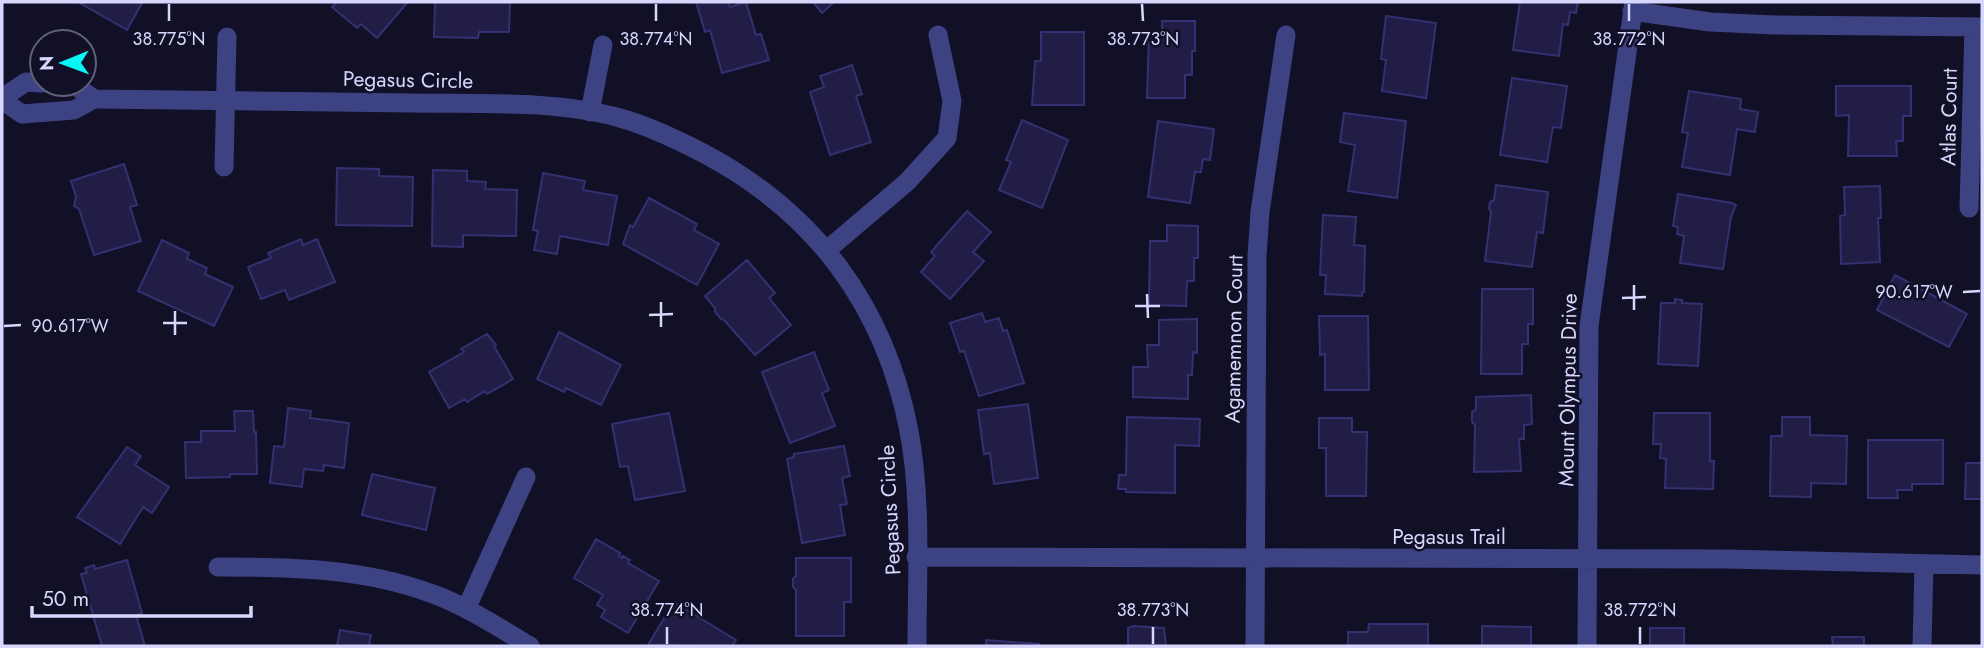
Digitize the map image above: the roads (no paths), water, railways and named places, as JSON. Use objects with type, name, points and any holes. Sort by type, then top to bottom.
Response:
[{"type":"street","points":[[1633,7],[1710,22],[1978,27]]},
{"type":"street","name":"Mount Olympus Drive","points":[[1587,646],[1589,326],[1633,7]]},
{"type":"street","name":"Atlas Court","points":[[1969,208],[1978,27]]},
{"type":"street","points":[[827,250],[907,182],[947,138],[952,100],[938,35]]},
{"type":"street","name":"Agamemnon Court","points":[[1255,646],[1257,256],[1260,212],[1286,35]]},
{"type":"street","points":[[224,167],[227,37]]},
{"type":"street","points":[[590,112],[603,45]]},
{"type":"street","name":"Pegasus Circle","points":[[28,82],[2,99],[22,114],[74,110],[94,99],[503,104],[590,112],[618,117],[652,128],[731,168],[764,191],[827,250],[865,305],[883,343],[898,386],[909,432],[915,481],[917,646]]},
{"type":"street","points":[[466,609],[526,477]]},
{"type":"street","name":"Pegasus Trail","points":[[916,557],[1727,559],[1982,565]]},
{"type":"street","points":[[1922,646],[1924,564]]},
{"type":"street","points":[[218,566],[333,570],[398,583],[432,593],[466,609],[530,646]]}]
